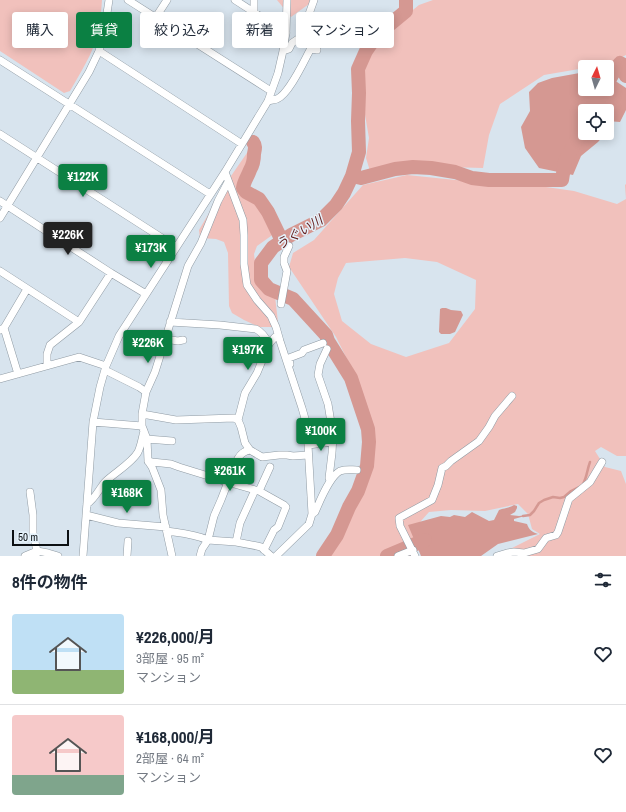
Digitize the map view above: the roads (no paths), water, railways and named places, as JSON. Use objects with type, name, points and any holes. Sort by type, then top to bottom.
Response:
[{"type":"street","points":[[0,218],[89,72],[99,51],[110,0]]},
{"type":"street","points":[[128,0],[148,12]]},
{"type":"street","points":[[159,12],[167,0]]},
{"type":"street","points":[[235,0],[253,12]]},
{"type":"street","points":[[254,0],[254,12]]},
{"type":"street","points":[[287,0],[287,12]]},
{"type":"street","points":[[283,51],[289,49],[292,43],[301,37],[314,0]]},
{"type":"street","points":[[204,48],[271,91]]},
{"type":"street","points":[[83,556],[93,422],[105,368],[119,336],[225,172],[268,101],[278,73],[284,48]]},
{"type":"street","points":[[268,101],[278,99],[284,93],[296,76],[310,50],[312,48],[317,50]]},
{"type":"street","points":[[99,51],[242,144]]},
{"type":"street","points":[[0,60],[210,194]]},
{"type":"street","points":[[0,134],[176,247]]},
{"type":"street","points":[[225,172],[243,220],[244,264],[247,285],[257,300],[271,316],[276,327],[306,422],[312,514],[309,524],[276,556]]},
{"type":"street","points":[[87,504],[105,483],[126,466],[138,453],[143,428],[142,414],[146,392],[155,372],[166,339],[188,266],[201,244],[218,201],[228,182]]},
{"type":"street","points":[[0,201],[110,273],[146,294]]},
{"type":"street","points":[[280,304],[286,271],[284,257],[289,246]]},
{"type":"street","points":[[0,271],[79,322]]},
{"type":"street","points":[[47,366],[47,354],[50,345],[79,322],[110,273]]},
{"type":"street","points":[[18,374],[2,329],[27,289]]},
{"type":"street","points":[[170,322],[213,324],[256,329],[265,337],[269,344]]},
{"type":"street","points":[[278,336],[269,344],[257,373],[245,393],[238,420],[250,450],[262,457],[308,455]]},
{"type":"street","points":[[166,339],[178,341],[183,340]]},
{"type":"street","points":[[288,366],[290,364],[289,358],[325,346],[318,375],[328,404],[333,435],[330,481]]},
{"type":"street","points":[[0,380],[78,357],[105,368],[146,392]]},
{"type":"street","points":[[398,556],[414,553],[400,526],[399,518],[432,500],[438,485],[442,468],[479,441],[495,416],[512,396]]},
{"type":"street","points":[[142,414],[176,420],[231,417],[238,420]]},
{"type":"street","points":[[93,422],[143,428]]},
{"type":"street","points":[[143,428],[147,439],[148,461],[161,490],[163,515],[172,556]]},
{"type":"street","points":[[147,439],[172,441]]},
{"type":"street","points":[[308,445],[332,442]]},
{"type":"street","points":[[200,556],[208,540],[214,516],[222,500],[236,460],[247,450],[250,450]]},
{"type":"street","points":[[148,461],[171,464],[179,468],[257,490],[284,504],[286,507],[278,527],[274,530],[264,550]]},
{"type":"street","points":[[497,556],[514,552],[524,553],[538,549],[546,538],[556,535],[570,499],[590,482],[602,462]]},
{"type":"street","points":[[236,542],[238,530],[241,525],[240,523],[270,467]]},
{"type":"street","points":[[312,514],[315,512],[330,481],[340,472],[349,469],[356,470]]},
{"type":"street","points":[[30,492],[33,515],[33,533],[37,554]]},
{"type":"street","points":[[86,515],[118,522],[166,529],[202,537],[208,540],[236,542],[257,546],[271,556]]},
{"type":"street","points":[[127,556],[128,541]]},
{"type":"street","points":[[25,556],[48,553],[58,556]]},
{"type":"waterway","name":"うぐい川","points":[[323,556],[337,535],[349,507],[358,491],[367,466],[369,442],[368,429],[351,378],[328,341],[326,335],[293,299],[269,289],[261,280],[261,263],[273,247],[291,235],[321,220],[336,205],[344,193],[352,176],[359,152],[358,69],[366,51],[377,35],[406,11],[406,0]]},
{"type":"waterway","points":[[614,72],[620,63],[626,66],[624,71],[626,76]]},
{"type":"waterway","points":[[352,176],[361,178],[395,169],[413,167],[455,172],[472,178],[489,180],[562,180],[565,161],[578,138]]},
{"type":"waterway","points":[[253,142],[255,145],[253,162],[243,188],[246,192],[259,199],[268,212],[282,241]]},
{"type":"waterway","points":[[583,484],[590,462]]},
{"type":"waterway","points":[[523,516],[530,515],[539,503],[544,500],[553,497],[564,497],[579,487]]},
{"type":"waterway","points":[[387,556],[425,540]]}]
